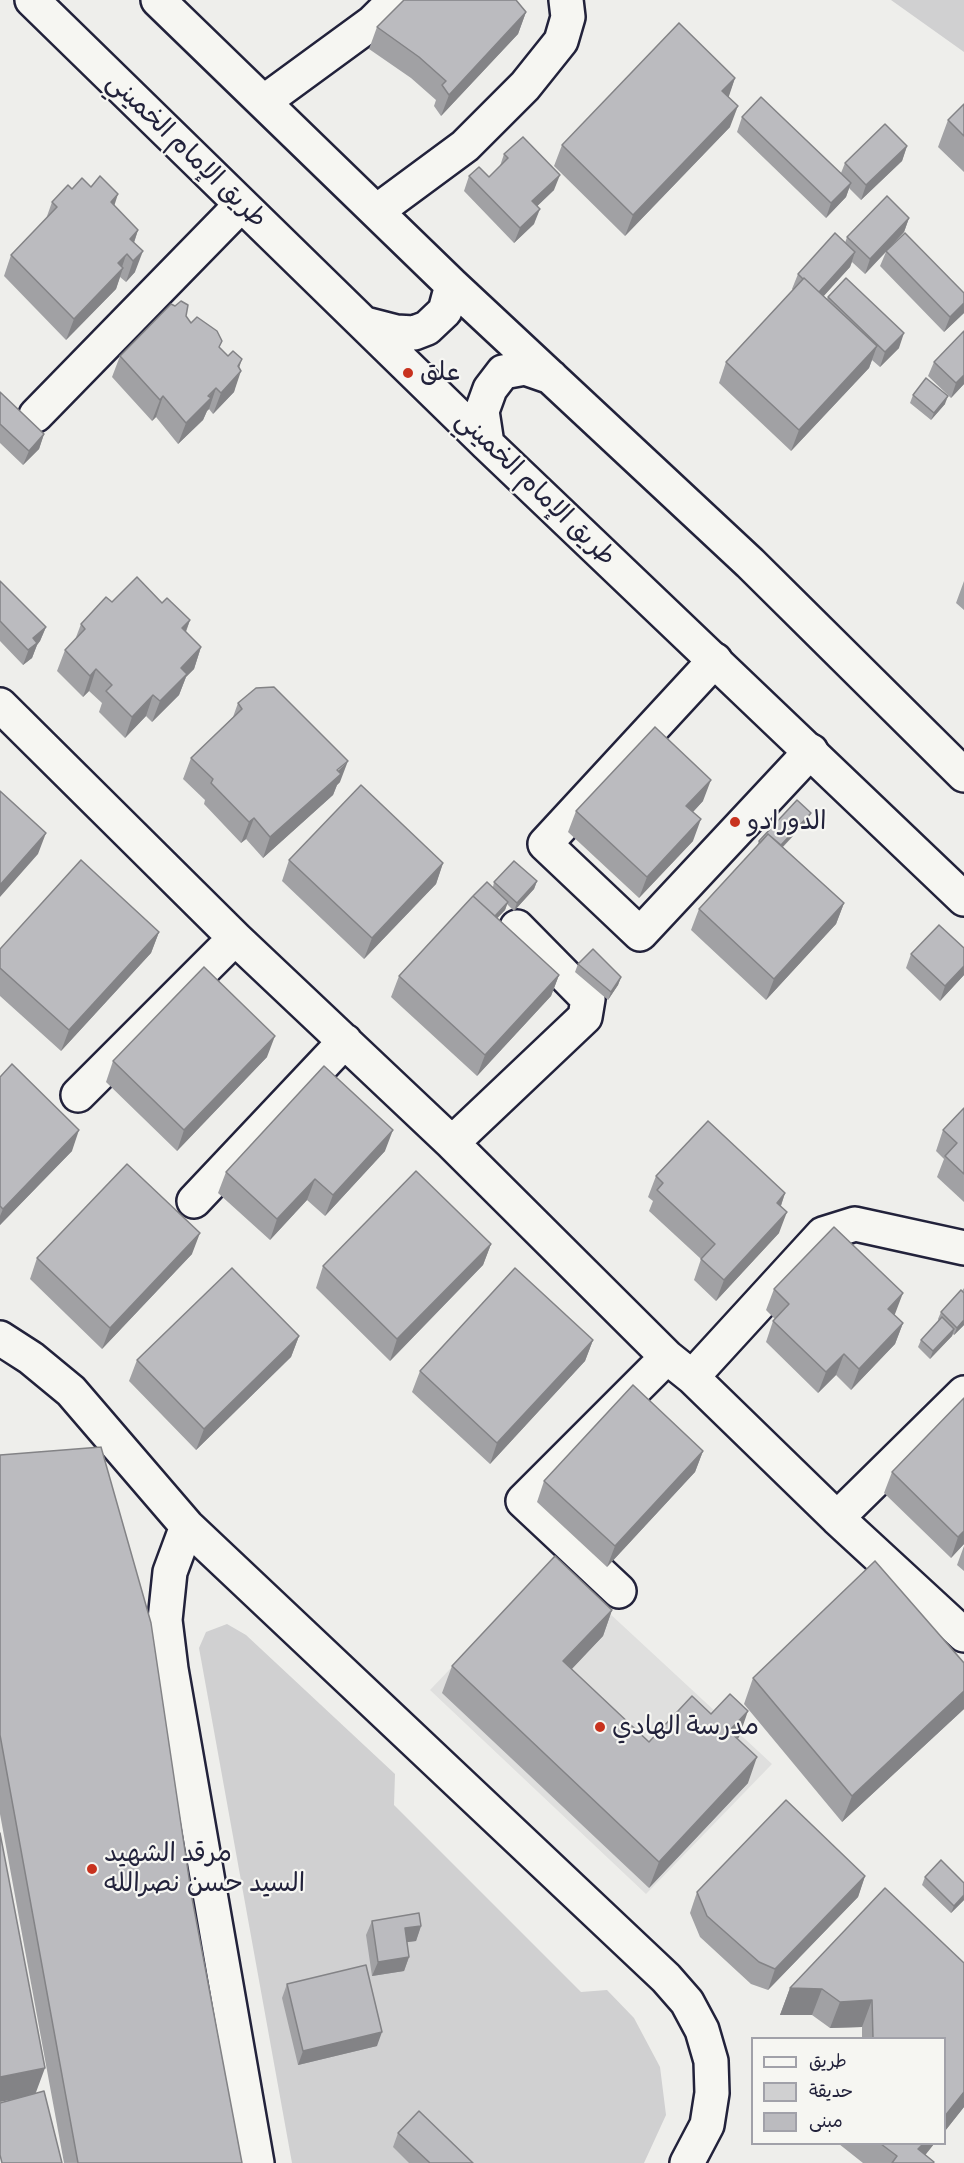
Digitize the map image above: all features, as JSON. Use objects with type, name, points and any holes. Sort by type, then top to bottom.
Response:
[{"type":"main road","name":"طريق الإمام الخميني","points":[[32,0],[487,444],[964,899]]},
{"type":"main road","points":[[158,0],[265,101],[452,285],[750,563],[964,775]]},
{"type":"main road","points":[[265,101],[373,22],[395,0]]},
{"type":"main road","points":[[377,211],[465,146],[525,86],[561,41],[568,17],[566,0]]},
{"type":"main road","points":[[36,416],[241,205]]},
{"type":"main road","points":[[365,324],[396,332],[414,333],[428,328],[444,311],[452,285]]},
{"type":"main road","points":[[487,444],[482,411],[490,389],[503,372],[525,369],[551,377]]},
{"type":"main road","points":[[715,660],[545,844],[640,934],[811,751]]},
{"type":"main road","points":[[0,705],[235,938],[452,1143],[667,1357],[692,1377],[837,1518],[964,1635]]},
{"type":"main road","points":[[452,1143],[585,1017],[588,999],[517,927]]},
{"type":"main road","points":[[78,1095],[235,938]]},
{"type":"main road","points":[[194,1201],[345,1041]]},
{"type":"main road","points":[[692,1377],[823,1234],[855,1224],[964,1248]]},
{"type":"main road","points":[[0,1338],[31,1358],[71,1391],[187,1526],[666,1978],[687,2002],[702,2030],[711,2061],[712,2093],[707,2125],[687,2163]]},
{"type":"main road","points":[[619,1591],[523,1501],[667,1357]]},
{"type":"main road","points":[[837,1518],[964,1393]]},
{"type":"main road","points":[[187,1526],[170,1572],[165,1620],[171,1669],[258,2163]]},
{"type":"shaded area","name":"مدرسة الهادي","points":[[553,1561],[772,1764],[646,1894],[430,1690]]},
{"type":"green space","points":[[891,0],[964,0],[964,52]]},
{"type":"green space","points":[[227,1624],[246,1635],[395,1774],[394,1805],[581,1992],[607,1990],[634,2018],[660,2067],[666,2115],[644,2163],[292,2163],[199,1648],[206,1632]]},
{"type":"building","points":[[404,0],[516,0],[526,12],[449,95],[442,85],[446,81],[419,57],[377,27]]},
{"type":"building","points":[[679,23],[735,78],[722,91],[738,106],[633,215],[562,145]]},
{"type":"building","points":[[761,97],[851,183],[831,203],[742,117]]},
{"type":"building","points":[[964,104],[964,136],[948,120]]},
{"type":"building","points":[[885,124],[907,146],[866,185],[845,163]]},
{"type":"building","points":[[523,137],[560,175],[532,201],[540,209],[520,228],[469,176],[479,167],[489,177],[508,158],[504,154]]},
{"type":"building","points":[[100,176],[118,194],[111,202],[138,230],[130,239],[143,251],[133,261],[127,254],[118,263],[123,268],[74,319],[11,255],[57,207],[52,202],[68,185],[72,189],[82,178],[91,187]]},
{"type":"building","points":[[887,196],[909,218],[870,259],[847,237]]},
{"type":"building","points":[[835,233],[855,252],[819,292],[798,274]]},
{"type":"building","points":[[905,233],[964,293],[964,303],[950,317],[886,251]]},
{"type":"building","points":[[804,278],[877,346],[799,430],[726,362]]},
{"type":"building","points":[[846,278],[904,333],[885,352],[828,297]]},
{"type":"building","points":[[181,301],[188,305],[186,316],[191,323],[197,317],[217,331],[222,341],[219,347],[228,356],[233,351],[242,359],[238,366],[241,371],[221,393],[216,388],[208,396],[211,398],[186,423],[163,396],[160,400],[120,356],[171,304],[175,306]]},
{"type":"building","points":[[964,331],[964,375],[956,383],[934,362]]},
{"type":"building","points":[[926,378],[948,396],[934,413],[913,395]]},
{"type":"building","points":[[0,392],[44,434],[29,451],[0,424]]},
{"type":"building","points":[[137,577],[162,603],[167,598],[190,620],[182,628],[201,647],[181,668],[187,674],[160,701],[153,695],[132,717],[106,691],[112,685],[96,669],[90,676],[65,650],[85,629],[81,624],[106,597],[112,602]]},
{"type":"building","points":[[0,581],[46,627],[33,638],[37,643],[28,650],[0,621]]},
{"type":"building","points":[[274,687],[348,761],[337,770],[341,774],[270,837],[254,818],[249,822],[211,783],[213,779],[191,758],[242,709],[238,703],[256,688]]},
{"type":"building","points":[[655,727],[711,780],[686,806],[701,819],[647,877],[576,811]]},
{"type":"building","points":[[361,785],[443,863],[372,938],[289,860]]},
{"type":"building","points":[[0,791],[46,833],[0,885]]},
{"type":"building","points":[[797,800],[811,813],[781,845],[768,834],[760,843],[759,841]]},
{"type":"building","points":[[768,834],[844,903],[774,979],[699,909]]},
{"type":"building","points":[[81,860],[159,932],[69,1030],[0,968],[0,949]]},
{"type":"building","points":[[514,861],[537,881],[517,903],[494,882]]},
{"type":"building","points":[[487,882],[508,902],[495,916],[473,896]]},
{"type":"building","points":[[473,896],[559,975],[485,1055],[399,976]]},
{"type":"building","points":[[939,925],[964,948],[964,966],[945,986],[911,954]]},
{"type":"building","points":[[593,949],[621,977],[611,992],[578,964]]},
{"type":"building","points":[[204,967],[275,1036],[184,1130],[113,1061]]},
{"type":"building","points":[[12,1064],[79,1130],[3,1209],[0,1206],[0,1077]]},
{"type":"building","points":[[324,1066],[393,1130],[333,1195],[315,1179],[277,1219],[226,1172]]},
{"type":"building","points":[[964,1108],[964,1174],[945,1156],[957,1143],[943,1130]]},
{"type":"building","points":[[708,1121],[785,1193],[777,1203],[787,1212],[724,1280],[701,1259],[715,1244],[657,1190],[663,1183],[656,1176]]},
{"type":"building","points":[[127,1164],[200,1233],[110,1328],[37,1258]]},
{"type":"building","points":[[416,1171],[491,1244],[397,1339],[323,1266]]},
{"type":"building","points":[[834,1227],[903,1293],[888,1309],[903,1323],[859,1369],[844,1354],[826,1372],[773,1321],[789,1304],[774,1289]]},
{"type":"building","points":[[232,1268],[299,1336],[204,1429],[137,1360]]},
{"type":"building","points":[[515,1268],[593,1340],[497,1443],[420,1371]]},
{"type":"building","points":[[961,1290],[964,1293],[964,1320],[957,1328],[941,1312]]},
{"type":"building","points":[[942,1317],[954,1329],[933,1351],[921,1340]]},
{"type":"building","points":[[633,1385],[703,1451],[615,1546],[544,1481]]},
{"type":"building","points":[[964,1398],[964,1531],[958,1537],[892,1472]]},
{"type":"building","name":"مرقد الشهيد السيد حسن نصرالله","points":[[101,1447],[151,1623],[192,1898],[242,2163],[78,2163],[0,1735],[0,1455]]},
{"type":"building","name":"مدرسة الهادي","points":[[555,1556],[612,1610],[563,1661],[649,1742],[692,1696],[711,1714],[730,1694],[748,1711],[729,1731],[757,1757],[659,1862],[452,1666]]},
{"type":"building","points":[[875,1561],[964,1663],[964,1691],[852,1796],[753,1678]]},
{"type":"building","points":[[786,1800],[865,1876],[775,1969],[759,1962],[707,1916],[697,1892]]},
{"type":"building","points":[[0,1833],[45,2068],[0,2077]]},
{"type":"building","points":[[941,1860],[964,1883],[964,1895],[954,1906],[925,1877]]},
{"type":"building","points":[[885,1888],[964,1963],[964,2092],[946,2115],[946,2037],[873,2037],[872,2000],[840,2002],[822,1989],[790,1988]]},
{"type":"building","points":[[419,1913],[421,1926],[405,1928],[409,1957],[378,1962],[372,1921]]},
{"type":"building","points":[[366,1965],[382,2032],[303,2051],[287,1984]]},
{"type":"building","points":[[44,2091],[62,2163],[2,2163],[0,2103]]},
{"type":"building","points":[[419,2111],[473,2163],[430,2163],[398,2133]]},
{"type":"building","points":[[882,2145],[922,2145],[918,2149],[934,2162],[892,2163],[897,2156]]},
{"type":"place","name":"علق","points":[[408,373]]},
{"type":"place","name":"الدورادو","points":[[735,822]]},
{"type":"place","name":"مدرسة الهادي","points":[[600,1727]]},
{"type":"place","name":"مرقد الشهيد السيد حسن نصرالله","points":[[92,1869]]}]
